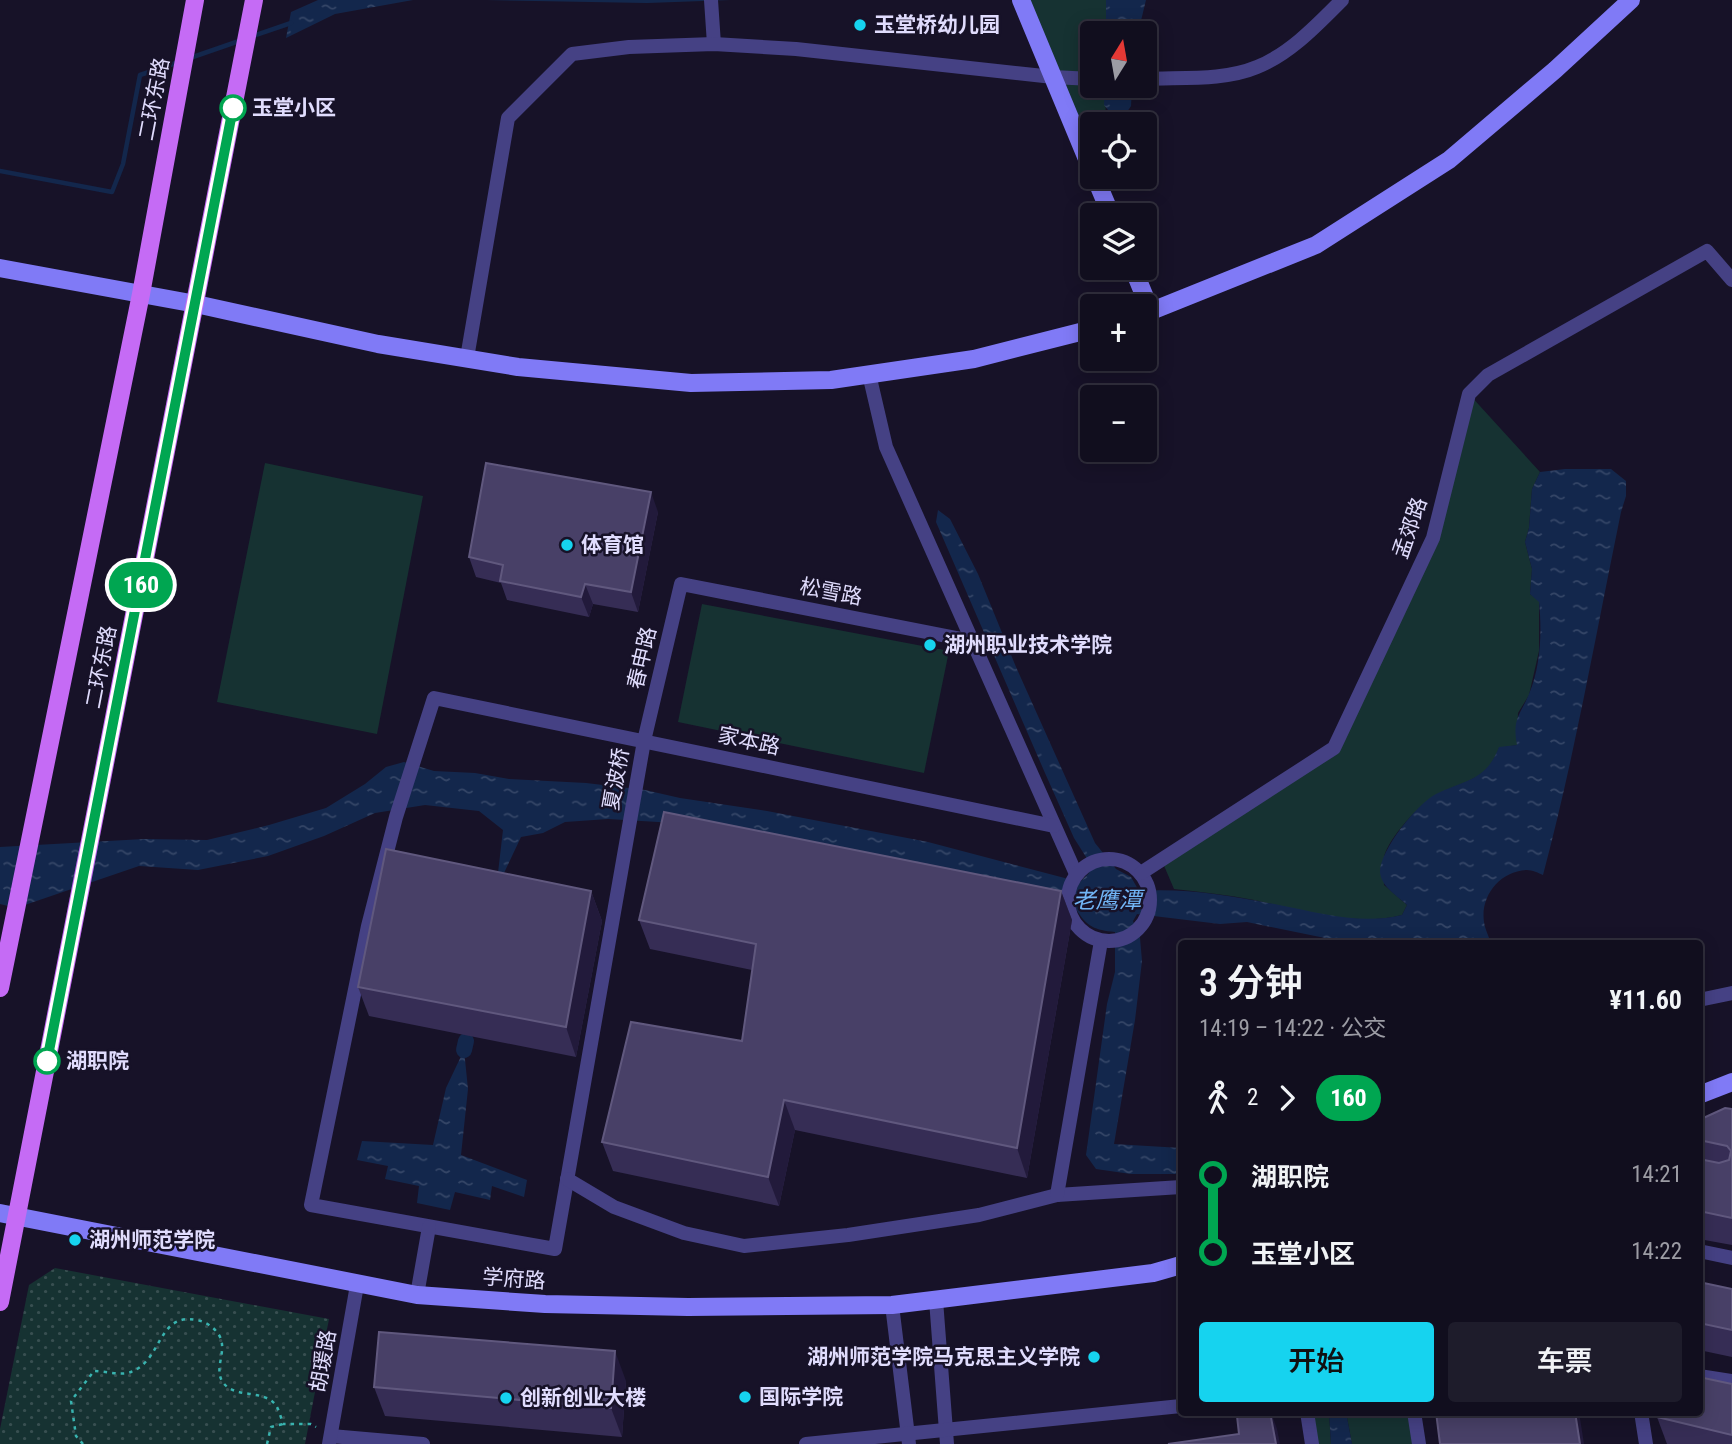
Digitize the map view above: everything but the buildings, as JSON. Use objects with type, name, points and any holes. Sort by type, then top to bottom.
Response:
[{"type":"main road","name":"二环东路","points":[[0,988],[141,294],[195,0]]},
{"type":"main road","name":"二环东路","points":[[0,1302],[9,1214],[196,304],[254,0]]},
{"type":"main road","points":[[1021,0],[1080,142]]},
{"type":"main road","points":[[1157,309],[1316,245],[1449,160],[1631,0]]},
{"type":"main road","points":[[0,268],[196,304],[378,344],[518,367],[691,383],[831,380],[974,359],[1080,332]]},
{"type":"main road","points":[[1703,1093],[1732,1082]]},
{"type":"main road","name":"学府路","points":[[9,1214],[417,1296],[545,1304],[688,1307],[892,1305],[1153,1273],[1178,1266]]},
{"type":"street","points":[[1157,78],[1231,74],[1258,67],[1308,33],[1342,0]]},
{"type":"street","points":[[711,3],[714,44]]},
{"type":"street","points":[[467,358],[508,118],[572,54],[629,47],[714,44],[796,49],[1080,78]]},
{"type":"street","name":"孟郊路","points":[[1141,873],[1334,748],[1433,538],[1469,394],[1488,375],[1707,251],[1732,280]]},
{"type":"street","points":[[869,374],[886,447],[1054,826],[1078,873]]},
{"type":"street","name":"松雪路","points":[[681,584],[972,641]]},
{"type":"street","name":"春申路","points":[[644,741],[681,584]]},
{"type":"street","name":"家本路","points":[[429,1227],[311,1205],[368,926],[396,817],[434,698],[1054,826]]},
{"type":"street","name":"夏波桥","points":[[429,1227],[555,1249],[644,741]]},
{"type":"street","points":[[1110,858],[1126,862],[1141,873],[1149,888],[1151,905],[1142,925],[1106,942],[1088,936],[1077,927],[1067,901],[1078,873],[1110,858]]},
{"type":"street","points":[[1057,1195],[1106,942]]},
{"type":"street","points":[[1703,999],[1732,993]]},
{"type":"street","points":[[567,1179],[614,1207],[684,1233],[744,1246],[848,1235],[979,1215],[1057,1195],[1178,1186]]},
{"type":"street","points":[[417,1296],[429,1227]]},
{"type":"street","points":[[1703,1252],[1732,1258]]},
{"type":"street","name":"胡瑗路","points":[[330,1440],[357,1285]]},
{"type":"street","points":[[936,1300],[946,1438]]},
{"type":"street","points":[[892,1305],[908,1439]]},
{"type":"street","points":[[1703,1377],[1732,1381]]},
{"type":"street","points":[[806,1444],[946,1438],[1178,1406]]},
{"type":"street","points":[[1308,1416],[1312,1444]]},
{"type":"street","points":[[1416,1416],[1419,1444]]},
{"type":"street","points":[[1642,1416],[1646,1444]]},
{"type":"street","points":[[330,1440],[423,1444]]},
{"type":"path","points":[[83,1444],[76,1436],[71,1401],[94,1371],[129,1373],[149,1361],[165,1331],[174,1322],[195,1319],[209,1324],[220,1336],[223,1352],[219,1369],[222,1381],[231,1389],[265,1396],[276,1405],[283,1424]]},
{"type":"path","points":[[267,1444],[271,1427],[283,1424],[311,1424],[330,1440]]},
{"type":"green space","points":[[1021,0],[1106,0],[1106,21],[1080,21],[1080,98],[1105,98],[1106,112],[1080,112],[1080,142]]},
{"type":"green space","points":[[1469,394],[1540,472],[1532,489],[1529,528],[1525,542],[1532,569],[1530,594],[1539,601],[1539,651],[1529,695],[1518,713],[1517,745],[1499,748],[1488,768],[1481,774],[1429,799],[1392,841],[1384,857],[1384,885],[1407,905],[1402,915],[1347,918],[1244,898],[1174,889],[1162,861],[1334,748],[1433,538]]},
{"type":"green space","points":[[265,463],[423,496],[377,734],[217,702]]},
{"type":"green space","points":[[702,604],[949,651],[924,773],[678,722]]},
{"type":"green space","points":[[55,1268],[329,1319],[305,1444],[0,1444],[0,1429],[29,1285]]},
{"type":"green space","points":[[1308,1416],[1329,1416],[1331,1444],[1312,1444]]},
{"type":"green space","points":[[1347,1416],[1415,1416],[1419,1444],[1352,1444]]},
{"type":"water","points":[[318,0],[413,0],[335,14],[286,38],[291,12]]},
{"type":"water","points":[[487,0],[730,0],[647,3]]},
{"type":"water","points":[[1106,0],[1146,0],[1141,21],[1106,21]]},
{"type":"water","points":[[1104,98],[1131,98],[1127,112],[1110,112],[1104,105]]},
{"type":"water","name":"老鹰潭","points":[[1611,469],[1626,481],[1626,496],[1575,739],[1543,875],[1529,870],[1517,871],[1500,880],[1494,887],[1485,903],[1484,912],[1490,940],[1343,940],[1247,922],[1220,924],[1137,914],[1133,921],[1140,938],[1142,961],[1114,1144],[1178,1148],[1178,1174],[1131,1174],[1096,1169],[1086,1155],[1107,1004],[1115,972],[1115,932],[1092,926],[1076,909],[692,824],[608,819],[565,822],[543,833],[521,837],[496,890],[503,830],[479,811],[425,805],[375,813],[324,836],[268,856],[198,870],[139,866],[16,908],[0,904],[0,847],[144,839],[207,840],[326,808],[365,784],[386,767],[404,762],[434,771],[645,790],[767,811],[928,842],[1080,882],[1089,873],[1086,857],[1074,838],[936,522],[938,510],[950,519],[978,574],[1016,667],[1095,843],[1116,869],[1131,877],[1139,891],[1209,894],[1356,918],[1402,915],[1407,905],[1387,887],[1380,872],[1386,852],[1401,828],[1428,799],[1481,773],[1488,767],[1499,747],[1517,745],[1516,723],[1533,683],[1540,648],[1539,602],[1530,594],[1532,569],[1525,542],[1529,528],[1532,489],[1540,472]]},
{"type":"water","points":[[464,1050],[468,1089],[461,1155],[527,1180],[524,1197],[492,1186],[490,1200],[455,1192],[450,1210],[417,1203],[419,1186],[385,1179],[388,1166],[357,1160],[362,1141],[433,1145],[446,1088]]},
{"type":"water","points":[[1329,1416],[1347,1416],[1352,1444],[1331,1444]]},
{"type":"waterway","points":[[253,36],[291,23]]},
{"type":"waterway","points":[[190,58],[242,40]]},
{"type":"waterway","points":[[0,171],[112,192],[123,164],[140,75],[179,62]]},
{"type":"waterway","points":[[464,1050],[466,1041]]},
{"type":"bus line","name":"160","points":[[47,1061],[233,108]]},
{"type":"place","name":"玉堂桥幼儿园","points":[[860,25]]},
{"type":"place","name":"玉堂小区","points":[[233,108]]},
{"type":"place","name":"体育馆","points":[[567,545]]},
{"type":"place","name":"湖州职业技术学院","points":[[930,645]]},
{"type":"place","name":"湖职院","points":[[47,1061]]},
{"type":"place","name":"湖州师范学院","points":[[75,1240]]},
{"type":"place","name":"湖州师范学院马克思主义学院","points":[[1094,1357]]},
{"type":"place","name":"国际学院","points":[[745,1397]]},
{"type":"place","name":"创新创业大楼","points":[[506,1398]]}]
